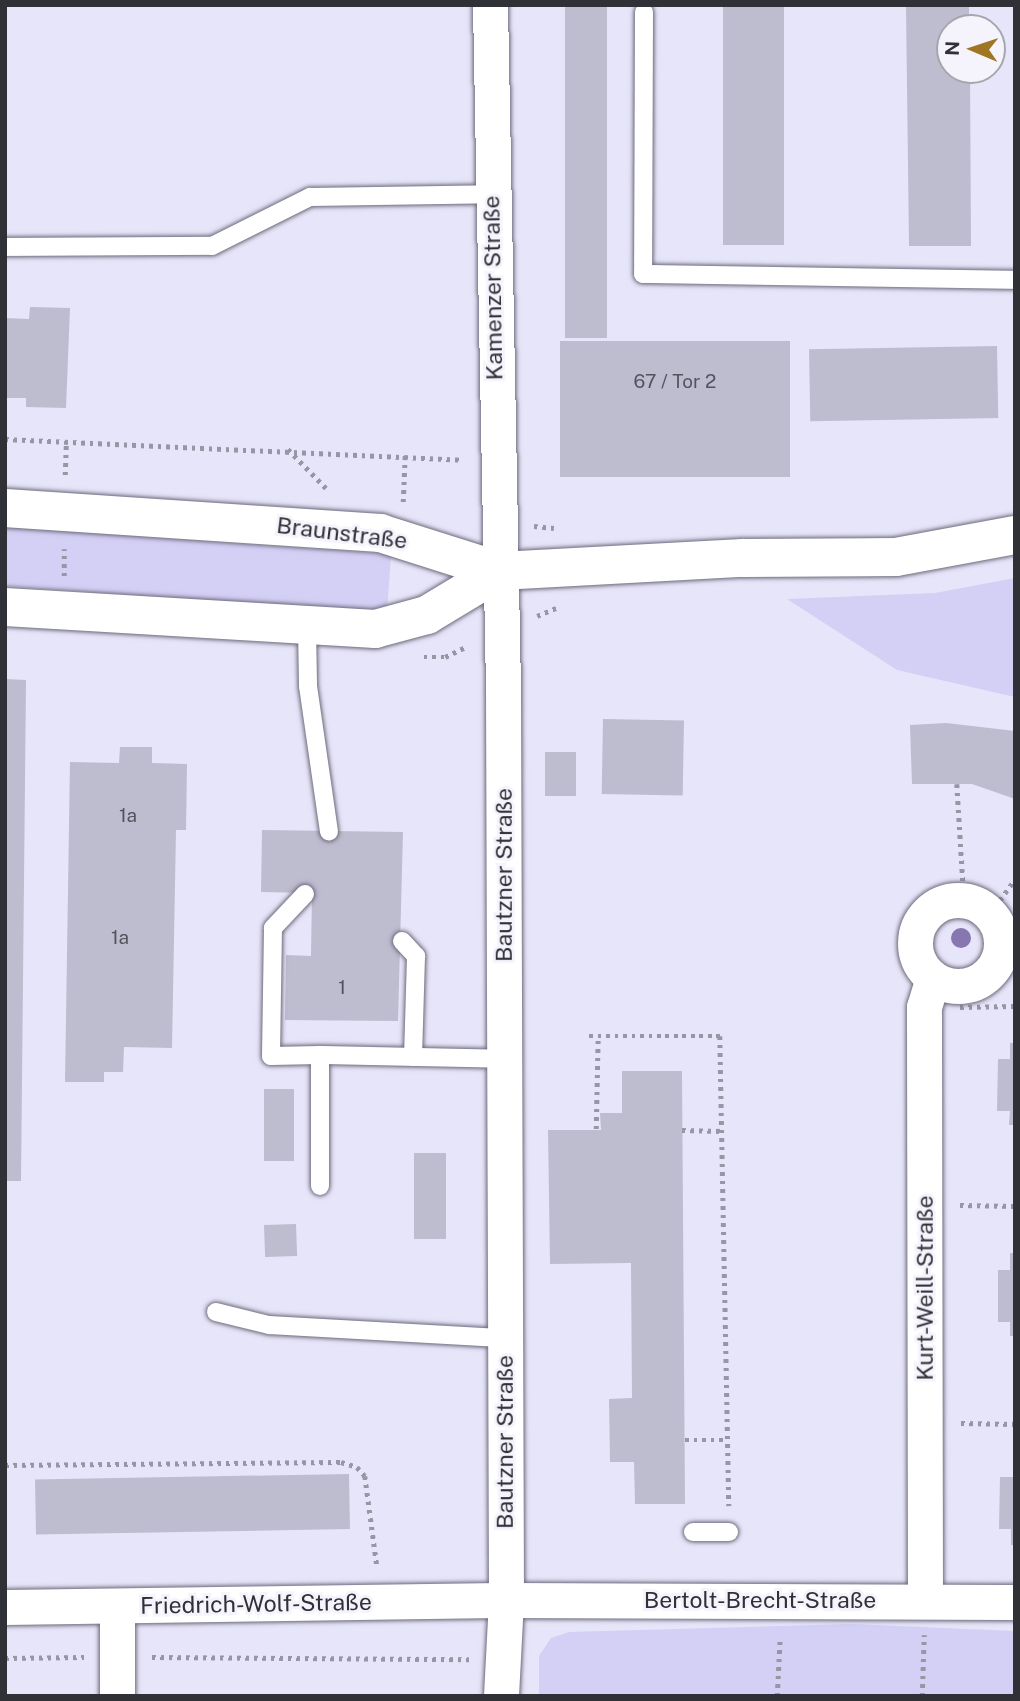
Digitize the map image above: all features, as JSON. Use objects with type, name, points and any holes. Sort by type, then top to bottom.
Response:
[{"type":"main road","name":"Braunstraße","points":[[5,508],[380,533],[500,571]]},
{"type":"main road","points":[[5,607],[307,627],[399,626],[427,615],[500,571],[743,558],[896,557],[1015,535]]},
{"type":"street","name":"Kamenzer Straße","points":[[490,5],[500,571]]},
{"type":"street","name":"Bautzner Straße","points":[[500,571],[506,1600],[501,1696]]},
{"type":"street","name":"Kurt-Weill-Straße","points":[[925,1600],[925,1205],[929,993],[917,956],[918,928],[936,906],[992,924]]},
{"type":"street","points":[[929,993],[984,978],[993,968],[992,924]]},
{"type":"street","name":"Bertolt-Brecht-Straße","points":[[506,1600],[1015,1602]]},
{"type":"street","name":"Friedrich-Wolf-Straße","points":[[5,1608],[506,1600]]},
{"type":"street","points":[[117,1607],[117,1696]]},
{"type":"lane","points":[[644,12],[643,274],[1015,280]]},
{"type":"lane","points":[[5,247],[212,246],[310,197],[492,194]]},
{"type":"lane","points":[[307,627],[308,686],[329,831]]},
{"type":"lane","points":[[305,894],[274,928],[271,1056],[504,1059]]},
{"type":"lane","points":[[402,941],[416,956],[413,1057]]},
{"type":"lane","points":[[320,1055],[320,1186]]},
{"type":"lane","points":[[216,1312],[269,1325],[505,1338]]},
{"type":"lane","points":[[693,1532],[729,1532]]},
{"type":"path","points":[[5,439],[405,455],[467,460]]},
{"type":"path","points":[[65,489],[66,441]]},
{"type":"path","points":[[403,513],[405,455]]},
{"type":"path","points":[[957,784],[992,924]]},
{"type":"path","points":[[992,924],[1015,879]]},
{"type":"path","points":[[929,993],[1015,1006]]},
{"type":"path","points":[[589,1036],[720,1036],[729,1532]]},
{"type":"path","points":[[596,1129],[598,1036]]},
{"type":"path","points":[[682,1130],[722,1131]]},
{"type":"path","points":[[925,1205],[1015,1206]]},
{"type":"path","points":[[925,1423],[1015,1423]]},
{"type":"path","points":[[685,1440],[728,1440]]},
{"type":"path","points":[[5,1465],[341,1462],[357,1467],[368,1485],[380,1602]]},
{"type":"path","points":[[922,1696],[925,1600]]},
{"type":"path","points":[[777,1696],[781,1601]]},
{"type":"path","points":[[5,1658],[501,1659]]},
{"type":"shaded area","points":[[5,527],[391,554],[387,613],[5,586]]},
{"type":"shaded area","points":[[1015,578],[1015,697],[897,670],[787,599],[935,593]]},
{"type":"shaded area","points":[[851,1624],[1015,1631],[1015,1696],[539,1696],[539,1656],[551,1638],[569,1632]]},
{"type":"building","points":[[565,5],[607,5],[607,338],[565,338]]},
{"type":"building","points":[[723,5],[784,5],[784,245],[723,245]]},
{"type":"building","points":[[906,5],[969,5],[969,14],[936,14],[936,84],[970,84],[971,246],[909,246]]},
{"type":"building","points":[[30,307],[70,308],[66,408],[26,407],[26,398],[5,398],[5,318],[29,319]]},
{"type":"building","points":[[560,341],[790,341],[790,477],[560,477]]},
{"type":"building","points":[[997,346],[998,418],[810,421],[809,349]]},
{"type":"building","points":[[5,679],[26,680],[21,1181],[5,1181]]},
{"type":"building","points":[[603,719],[684,720],[683,795],[602,794]]},
{"type":"building","points":[[946,723],[1015,731],[1015,799],[972,784],[912,784],[910,725]]},
{"type":"building","points":[[120,747],[152,747],[152,763],[187,764],[186,830],[176,830],[172,1048],[124,1047],[123,1072],[104,1072],[104,1082],[65,1082],[70,762],[119,763]]},
{"type":"building","points":[[545,752],[576,752],[576,796],[545,796]]},
{"type":"building","points":[[262,830],[403,832],[398,1021],[285,1020],[286,955],[311,956],[312,893],[261,892]]},
{"type":"building","points":[[1010,1043],[1015,1043],[1015,1125],[1009,1125],[1010,1111],[997,1111],[998,1059],[1010,1059]]},
{"type":"building","points":[[622,1071],[682,1071],[685,1504],[635,1504],[634,1462],[610,1462],[609,1399],[632,1398],[631,1263],[550,1264],[548,1130],[601,1130],[600,1113],[622,1113]]},
{"type":"building","points":[[264,1089],[294,1089],[294,1161],[264,1161]]},
{"type":"building","points":[[414,1153],[446,1153],[446,1239],[414,1239]]},
{"type":"building","points":[[296,1224],[297,1256],[265,1257],[264,1225]]},
{"type":"building","points":[[1010,1253],[1015,1253],[1015,1336],[1010,1336],[1010,1322],[998,1322],[998,1270],[1010,1270]]},
{"type":"building","points":[[349,1474],[350,1529],[36,1534],[35,1479]]},
{"type":"building","points":[[1000,1477],[1015,1477],[1015,1545],[1011,1545],[1011,1529],[999,1529]]}]
